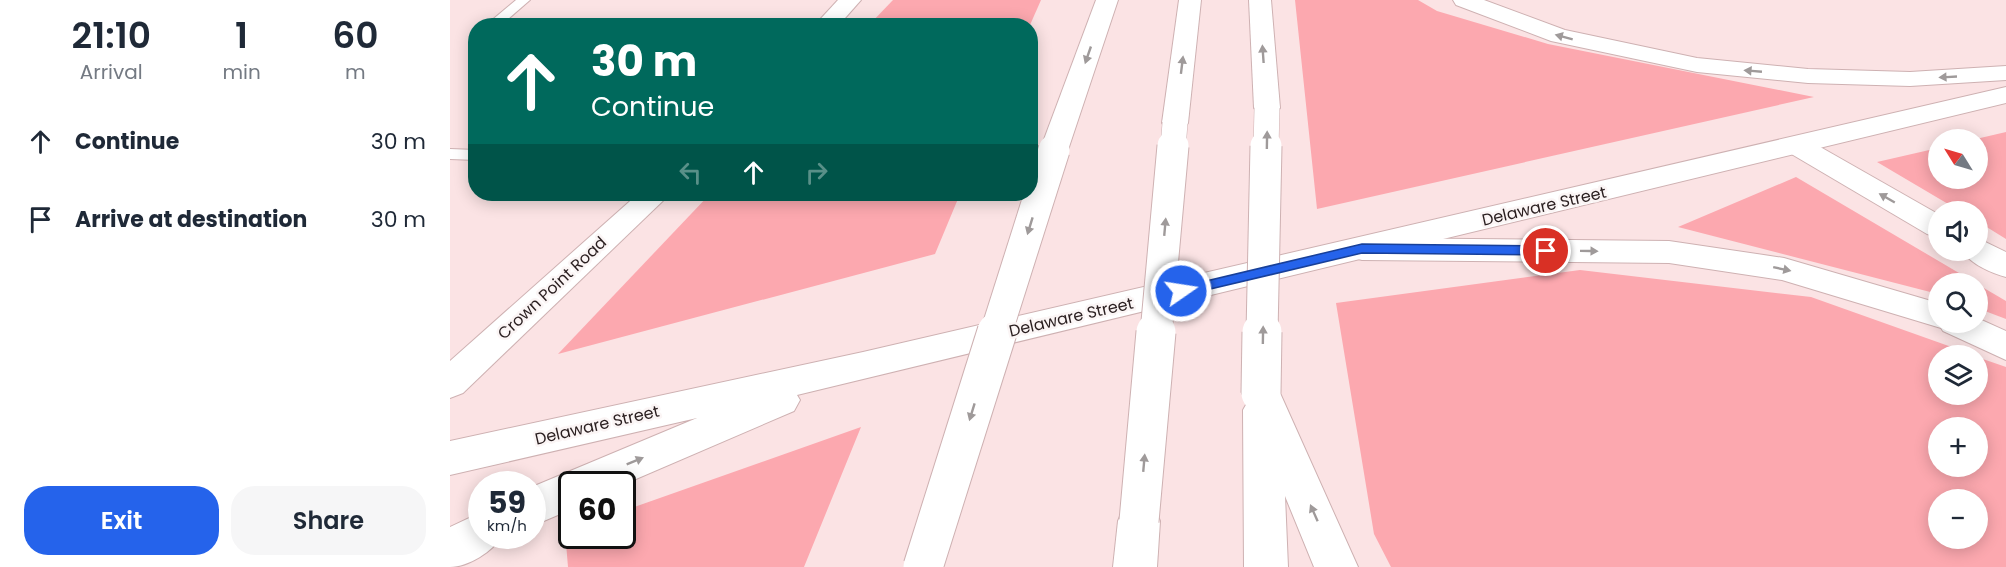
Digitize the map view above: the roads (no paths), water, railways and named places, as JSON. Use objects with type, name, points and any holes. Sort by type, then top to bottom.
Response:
[{"type":"main road","points":[[833,18],[850,0]]},
{"type":"main road","points":[[1038,201],[1107,0]]},
{"type":"main road","points":[[1135,567],[1174,123],[1190,0]]},
{"type":"main road","points":[[1260,0],[1267,108],[1262,393],[1266,567]]},
{"type":"main road","points":[[1464,0],[1559,36],[1697,65],[1808,76],[1910,79],[2006,73]]},
{"type":"main road","name":"Delaware Street","points":[[450,458],[863,366],[2006,95]]},
{"type":"main road","points":[[1798,146],[1928,221]]},
{"type":"main road","name":"Crown Point Road","points":[[450,382],[647,201]]},
{"type":"main road","points":[[923,567],[1038,201]]},
{"type":"main road","points":[[1362,249],[1669,252],[1784,269],[1928,313]]},
{"type":"main road","points":[[1988,255],[2006,266]]},
{"type":"main road","points":[[1977,333],[2006,347]]},
{"type":"main road","points":[[612,471],[863,366]]},
{"type":"main road","points":[[1262,393],[1336,567]]},
{"type":"main road","points":[[450,549],[468,539]]},
{"type":"lane","points":[[501,18],[524,0]]},
{"type":"lane","points":[[450,154],[468,155]]}]
